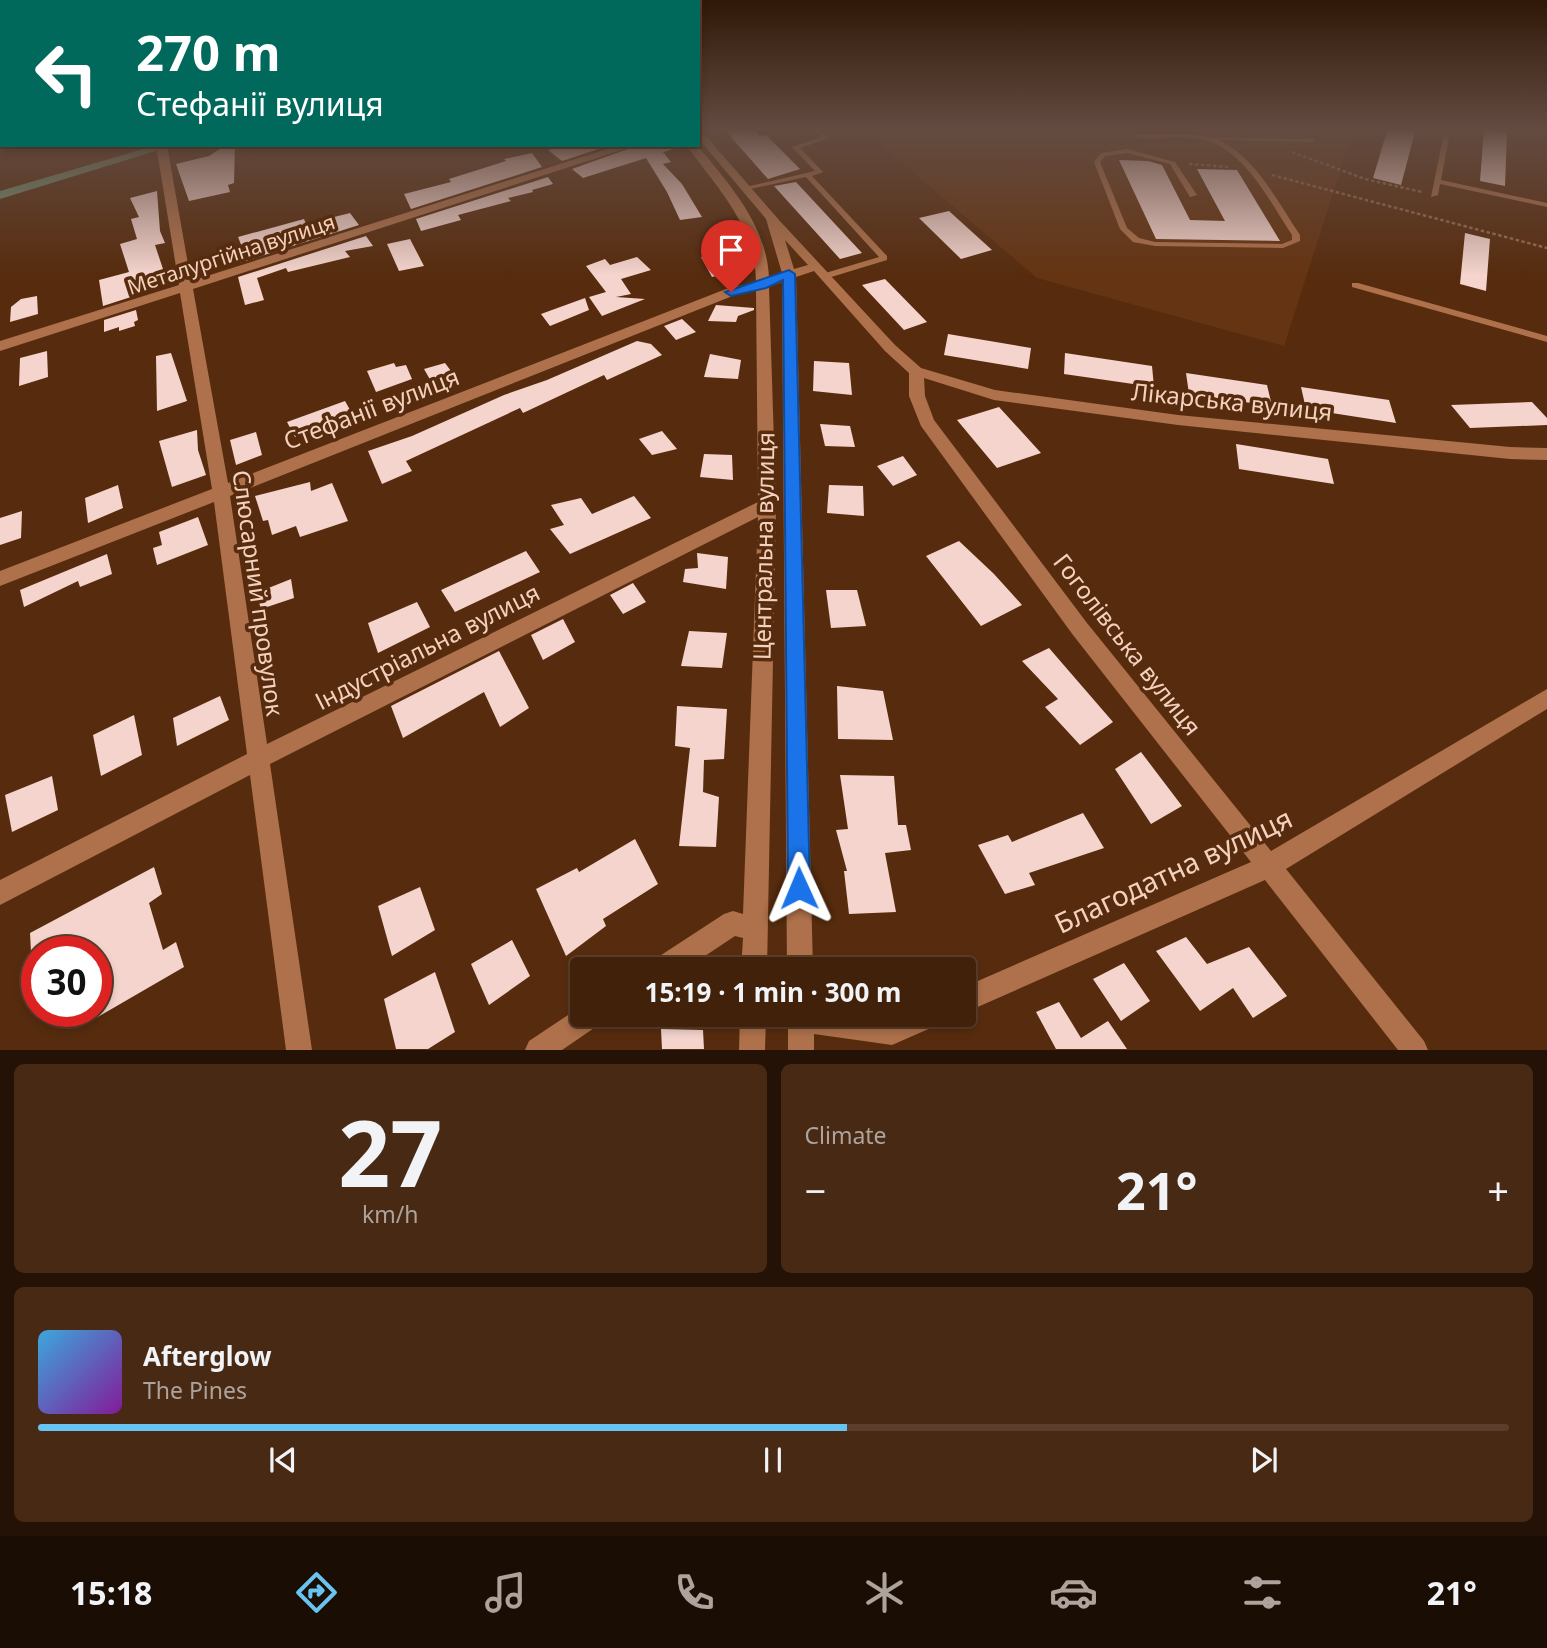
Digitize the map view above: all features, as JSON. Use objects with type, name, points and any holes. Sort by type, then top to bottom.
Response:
[{"type":"main road","points":[[0,195],[60,177]]},
{"type":"street","name":"Слюсарний провулок","points":[[169,177],[221,491],[299,1049]]},
{"type":"street","name":"Металургійна вулиця","points":[[0,346],[533,177]]},
{"type":"street","name":"Центральна вулиця","points":[[717,177],[738,203],[762,259],[767,505],[754,957]]},
{"type":"street","name":"Центральна вулиця","points":[[736,177],[772,218],[789,274],[800,957]]},
{"type":"street","points":[[772,218],[890,348],[916,371]]},
{"type":"street","points":[[789,274],[821,271]]},
{"type":"street","name":"Стефанії вулиця","points":[[0,579],[731,292],[761,285],[789,274]]},
{"type":"street","name":"Лікарська вулиця","points":[[916,371],[994,395],[1178,420],[1510,453],[1547,454]]},
{"type":"street","name":"Гоголівська вулиця","points":[[916,371],[917,396],[927,422],[1080,629],[1415,1049]]},
{"type":"street","name":"Індустріальна вулиця","points":[[0,893],[257,760],[767,505]]},
{"type":"street","name":"Благодатна вулиця","points":[[976,995],[1269,866],[1547,698]]},
{"type":"street","points":[[681,957],[733,923],[755,929]]},
{"type":"street","points":[[538,1049],[572,1027]]},
{"type":"street","points":[[752,1049],[753,1027]]},
{"type":"street","points":[[801,1027],[801,1049]]},
{"type":"street","points":[[862,1027],[892,1032],[903,1027]]},
{"type":"lane","points":[[745,188],[798,177]]},
{"type":"lane","points":[[810,177],[884,258],[821,271]]},
{"type":"lane","points":[[1103,177],[1124,229],[1136,240],[1155,244],[1283,246],[1296,241],[1296,234],[1256,177]]},
{"type":"lane","points":[[1182,177],[1193,195]]},
{"type":"lane","points":[[1434,195],[1438,177]]},
{"type":"lane","points":[[1437,181],[1547,205]]},
{"type":"lane","points":[[1356,285],[1547,339]]},
{"type":"path","points":[[1279,177],[1547,248]]},
{"type":"path","points":[[1361,177],[1434,195]]},
{"type":"shaded area","points":[[918,177],[1338,177],[1284,346],[1037,278]]},
{"type":"building","points":[[181,177],[234,177],[234,183],[228,185],[230,192],[189,201]]},
{"type":"building","points":[[511,177],[411,209],[404,194],[451,182],[449,179]]},
{"type":"building","points":[[548,177],[553,184],[508,198],[511,201],[458,215],[461,220],[421,231],[416,219]]},
{"type":"building","points":[[658,177],[675,177],[702,217],[680,220]]},
{"type":"building","points":[[1127,177],[1168,177],[1190,220],[1225,221],[1201,177],[1241,177],[1280,241],[1156,239]]},
{"type":"building","points":[[1373,177],[1403,177],[1401,185]]},
{"type":"building","points":[[1480,177],[1505,177],[1505,186],[1480,181]]},
{"type":"building","points":[[796,182],[862,253],[840,259],[774,186]]},
{"type":"building","points":[[157,191],[160,231],[165,243],[155,245],[166,278],[132,286],[134,296],[103,306],[99,280],[129,272],[120,244],[137,239],[131,219],[139,217],[130,198]]},
{"type":"building","points":[[949,211],[992,250],[961,259],[919,218]]},
{"type":"building","points":[[350,213],[359,225],[239,263],[235,248],[242,247],[238,237],[304,219],[306,224]]},
{"type":"building","points":[[1465,233],[1490,239],[1486,291],[1460,284]]},
{"type":"building","points":[[366,236],[373,246],[345,251],[350,257],[288,272],[286,268],[257,278],[264,300],[245,305],[238,277]]},
{"type":"building","points":[[410,239],[424,266],[399,271],[387,244]]},
{"type":"building","points":[[721,254],[734,272],[712,277],[701,257]]},
{"type":"building","points":[[637,257],[651,270],[621,279],[631,294],[616,297],[645,299],[602,316],[589,297],[606,292],[586,266],[605,259],[610,265]]},
{"type":"building","points":[[885,279],[927,322],[904,330],[862,285]]},
{"type":"building","points":[[37,296],[38,314],[10,322],[11,307],[21,299]]},
{"type":"building","points":[[585,298],[589,310],[550,326],[541,314]]},
{"type":"building","points":[[716,305],[754,310],[738,316],[736,322],[708,321]]},
{"type":"building","points":[[136,310],[138,320],[134,322],[135,326],[104,332],[104,320]]},
{"type":"building","points":[[682,319],[696,332],[676,340],[664,326]]},
{"type":"building","points":[[948,334],[1031,348],[1028,369],[944,355]]},
{"type":"building","points":[[637,341],[651,344],[662,355],[607,380],[604,375],[523,413],[520,408],[406,461],[412,471],[382,484],[368,451],[412,436]]},
{"type":"building","points":[[47,351],[48,377],[19,386],[20,358]]},
{"type":"building","points":[[171,353],[187,401],[157,411],[156,356]]},
{"type":"building","points":[[1065,353],[1152,366],[1154,387],[1064,374]]},
{"type":"building","points":[[710,354],[741,360],[738,379],[704,377]]},
{"type":"building","points":[[814,361],[849,363],[852,395],[813,391]]},
{"type":"building","points":[[394,363],[396,367],[406,365],[412,379],[376,392],[367,371]]},
{"type":"building","points":[[445,363],[454,375],[432,383],[424,369]]},
{"type":"building","points":[[1186,373],[1267,385],[1272,406],[1189,394]]},
{"type":"building","points":[[1301,387],[1389,400],[1396,423],[1306,409]]},
{"type":"building","points":[[345,401],[354,417],[329,427],[328,425],[295,437],[287,422]]},
{"type":"building","points":[[1532,402],[1547,418],[1547,425],[1470,428],[1451,405]]},
{"type":"building","points":[[999,407],[1041,453],[997,468],[957,420]]},
{"type":"building","points":[[820,424],[850,426],[855,447],[825,446]]},
{"type":"building","points":[[197,430],[198,450],[206,475],[172,487],[159,441]]},
{"type":"building","points":[[662,431],[677,449],[652,455],[639,439]]},
{"type":"building","points":[[256,432],[262,455],[236,465],[230,440]]},
{"type":"building","points":[[1236,444],[1328,459],[1334,484],[1239,469]]},
{"type":"building","points":[[704,454],[732,455],[733,480],[700,477]]},
{"type":"building","points":[[903,456],[917,475],[893,486],[877,466]]},
{"type":"building","points":[[310,482],[311,491],[332,483],[348,521],[300,537],[296,526],[272,535],[268,520],[263,521],[255,496]]},
{"type":"building","points":[[118,485],[123,508],[88,523],[85,498]]},
{"type":"building","points":[[829,485],[863,486],[864,516],[827,513]]},
{"type":"building","points":[[634,496],[651,518],[570,554],[550,529],[564,525],[551,505],[581,498],[592,514]]},
{"type":"building","points":[[22,511],[21,538],[0,545],[0,518]]},
{"type":"building","points":[[198,517],[208,545],[157,565],[153,548],[162,545],[159,532]]},
{"type":"building","points":[[959,541],[1022,605],[981,626],[926,556]]},
{"type":"building","points":[[526,551],[540,572],[455,612],[441,590]]},
{"type":"building","points":[[697,553],[728,557],[726,589],[683,582],[685,569],[698,568]]},
{"type":"building","points":[[107,554],[112,574],[80,587],[78,581],[24,607],[20,590]]},
{"type":"building","points":[[291,579],[294,598],[261,609],[256,593]]},
{"type":"building","points":[[633,583],[646,602],[623,614],[610,595]]},
{"type":"building","points":[[826,590],[857,590],[866,626],[831,628]]},
{"type":"building","points":[[417,602],[430,627],[378,653],[368,623]]},
{"type":"building","points":[[563,619],[575,642],[543,660],[531,635]]},
{"type":"building","points":[[689,631],[727,633],[722,668],[681,666]]},
{"type":"building","points":[[1049,648],[1113,722],[1080,745],[1045,707],[1058,699],[1022,661]]},
{"type":"building","points":[[499,651],[529,708],[500,727],[484,692],[403,738],[391,706]]},
{"type":"building","points":[[837,686],[883,691],[893,740],[838,739]]},
{"type":"building","points":[[220,696],[229,720],[177,746],[173,718]]},
{"type":"building","points":[[677,706],[727,709],[724,759],[704,760],[703,792],[719,797],[716,847],[679,846],[690,748],[675,746]]},
{"type":"building","points":[[134,715],[142,755],[101,776],[93,735]]},
{"type":"building","points":[[1141,752],[1182,806],[1151,824],[1115,769]]},
{"type":"building","points":[[840,775],[894,776],[898,825],[906,825],[911,850],[885,853],[896,912],[849,914],[844,871],[847,871],[836,830],[848,829]]},
{"type":"building","points":[[52,776],[58,810],[12,832],[5,795]]},
{"type":"building","points":[[1083,813],[1104,848],[1029,873],[1035,885],[1005,894],[978,845],[1008,835],[1012,842]]},
{"type":"building","points":[[635,839],[658,884],[603,919],[606,926],[566,956],[536,889],[577,868],[579,872]]},
{"type":"building","points":[[154,867],[162,894],[149,903],[163,950],[176,942],[184,967],[112,1009],[112,936],[30,936],[30,933]]},
{"type":"building","points":[[420,887],[435,930],[392,956],[378,906]]},
{"type":"building","points":[[1186,937],[1207,964],[1249,947],[1287,996],[1253,1018],[1233,988],[1200,1011],[1156,951]]},
{"type":"building","points":[[512,940],[530,976],[489,1005],[471,964]]},
{"type":"building","points":[[1124,963],[1150,1001],[1121,1021],[1093,979]]},
{"type":"building","points":[[435,972],[455,1032],[428,1049],[396,1049],[384,999]]},
{"type":"building","points":[[1059,1002],[1081,1038],[1108,1021],[1127,1049],[1056,1049],[1036,1012]]},
{"type":"building","points":[[661,1029],[703,1030],[704,1049],[662,1049]]},
{"type":"route","points":[[731,292],[761,285],[789,274],[799,888]]}]
